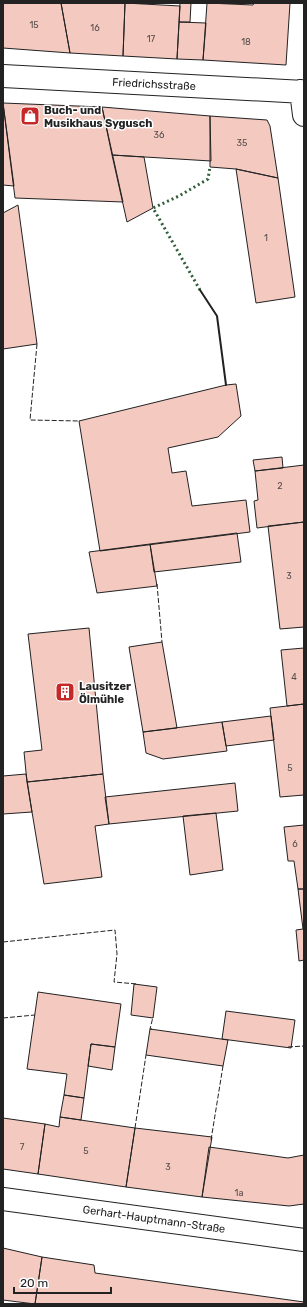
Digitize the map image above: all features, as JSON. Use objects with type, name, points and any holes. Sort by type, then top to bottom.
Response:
[{"type":"street","name":"Friedrichsstraße","points":[[3,76],[302,92]]},
{"type":"street","points":[[302,92],[304,115]]},
{"type":"street","name":"Gerhart-Hauptmann-Straße","points":[[3,1199],[304,1240]]},
{"type":"building","points":[[3,3],[61,3],[70,53],[3,48]]},
{"type":"building","points":[[61,3],[125,3],[123,56],[70,53]]},
{"type":"building","points":[[125,3],[180,6],[177,59],[123,56]]},
{"type":"building","points":[[180,3],[191,3],[190,22],[179,22]]},
{"type":"building","points":[[207,3],[253,5],[254,3],[290,3],[286,65],[203,60]]},
{"type":"building","points":[[179,22],[206,23],[203,60],[177,59]]},
{"type":"building","points":[[3,103],[102,107],[123,202],[15,198]]},
{"type":"building","points":[[3,103],[14,186],[3,185]]},
{"type":"building","points":[[102,107],[210,116],[211,161],[112,155]]},
{"type":"building","points":[[210,116],[267,120],[270,126],[278,178],[236,169],[210,167]]},
{"type":"building","points":[[112,155],[144,157],[153,208],[127,222]]},
{"type":"building","points":[[236,169],[278,178],[295,297],[256,303]]},
{"type":"building","points":[[18,205],[37,344],[3,349],[3,213]]},
{"type":"building","points":[[236,384],[241,416],[218,437],[168,448],[172,473],[186,471],[192,506],[246,500],[250,532],[100,551],[79,421],[226,385]]},
{"type":"building","points":[[282,457],[283,468],[255,471],[253,460]]},
{"type":"building","points":[[304,465],[304,522],[257,528],[254,501],[258,500],[255,471]]},
{"type":"building","points":[[304,522],[304,627],[280,629],[268,526]]},
{"type":"building","points":[[237,533],[241,562],[154,572],[150,544]]},
{"type":"building","points":[[150,544],[157,586],[97,593],[89,552]]},
{"type":"building","name":"Lausitzer Ölmühle","points":[[89,628],[103,774],[27,782],[24,752],[42,750],[28,634]]},
{"type":"building","points":[[162,642],[177,728],[143,732],[129,647]]},
{"type":"building","points":[[304,648],[304,704],[287,706],[281,650]]},
{"type":"building","points":[[304,704],[304,795],[280,797],[270,708]]},
{"type":"building","points":[[271,716],[274,740],[226,746],[222,722]]},
{"type":"building","points":[[222,722],[227,751],[163,759],[146,753],[143,732]]},
{"type":"building","points":[[26,774],[32,812],[3,814],[3,776]]},
{"type":"building","points":[[103,774],[109,824],[95,826],[102,877],[44,884],[27,782]]},
{"type":"building","points":[[235,783],[238,811],[109,824],[105,797]]},
{"type":"building","points":[[216,813],[223,870],[190,875],[183,816]]},
{"type":"building","points":[[304,825],[304,889],[298,889],[294,861],[288,861],[284,827]]},
{"type":"building","points":[[298,889],[304,889],[304,960],[299,961],[296,930],[303,929]]},
{"type":"building","points":[[134,984],[157,987],[153,1018],[131,1015]]},
{"type":"building","points":[[38,992],[121,1004],[115,1047],[91,1044],[84,1098],[64,1095],[67,1074],[27,1069]]},
{"type":"building","points":[[226,1011],[295,1020],[291,1048],[222,1039]]},
{"type":"building","points":[[150,1029],[228,1040],[223,1066],[146,1055]]},
{"type":"building","points":[[91,1044],[115,1047],[112,1070],[88,1066]]},
{"type":"building","points":[[64,1095],[84,1098],[81,1120],[60,1117]]},
{"type":"building","points":[[60,1117],[135,1128],[126,1187],[38,1174],[45,1124],[59,1127]]},
{"type":"building","points":[[3,1118],[45,1124],[38,1174],[3,1169]]},
{"type":"building","points":[[135,1128],[212,1137],[202,1197],[126,1187]]},
{"type":"building","points":[[209,1147],[288,1158],[304,1155],[304,1204],[289,1206],[202,1197]]},
{"type":"building","points":[[3,1248],[42,1257],[35,1304],[3,1300]]},
{"type":"building","points":[[42,1257],[94,1265],[95,1273],[304,1302],[304,1304],[35,1304]]},
{"type":"hedge","points":[[200,290],[153,208],[179,196],[208,179],[210,167]]},
{"type":"fence","points":[[37,344],[30,420],[79,421]]},
{"type":"fence","points":[[157,584],[162,642]]},
{"type":"fence","points":[[3,942],[115,930],[117,954],[114,982],[137,984]]},
{"type":"fence","points":[[3,1018],[35,1015]]},
{"type":"fence","points":[[152,1029],[150,1029],[153,1017]]},
{"type":"fence","points":[[288,1047],[304,1046]]},
{"type":"fence","points":[[135,1128],[146,1055]]},
{"type":"fence","points":[[211,1140],[223,1066]]},
{"type":"wall","points":[[200,290],[217,316],[226,385]]},
{"type":"place","name":"Buch- und Musikhaus Sygusch","points":[[30,116]]},
{"type":"place","name":"Lausitzer Ölmühle","points":[[65,692]]}]
